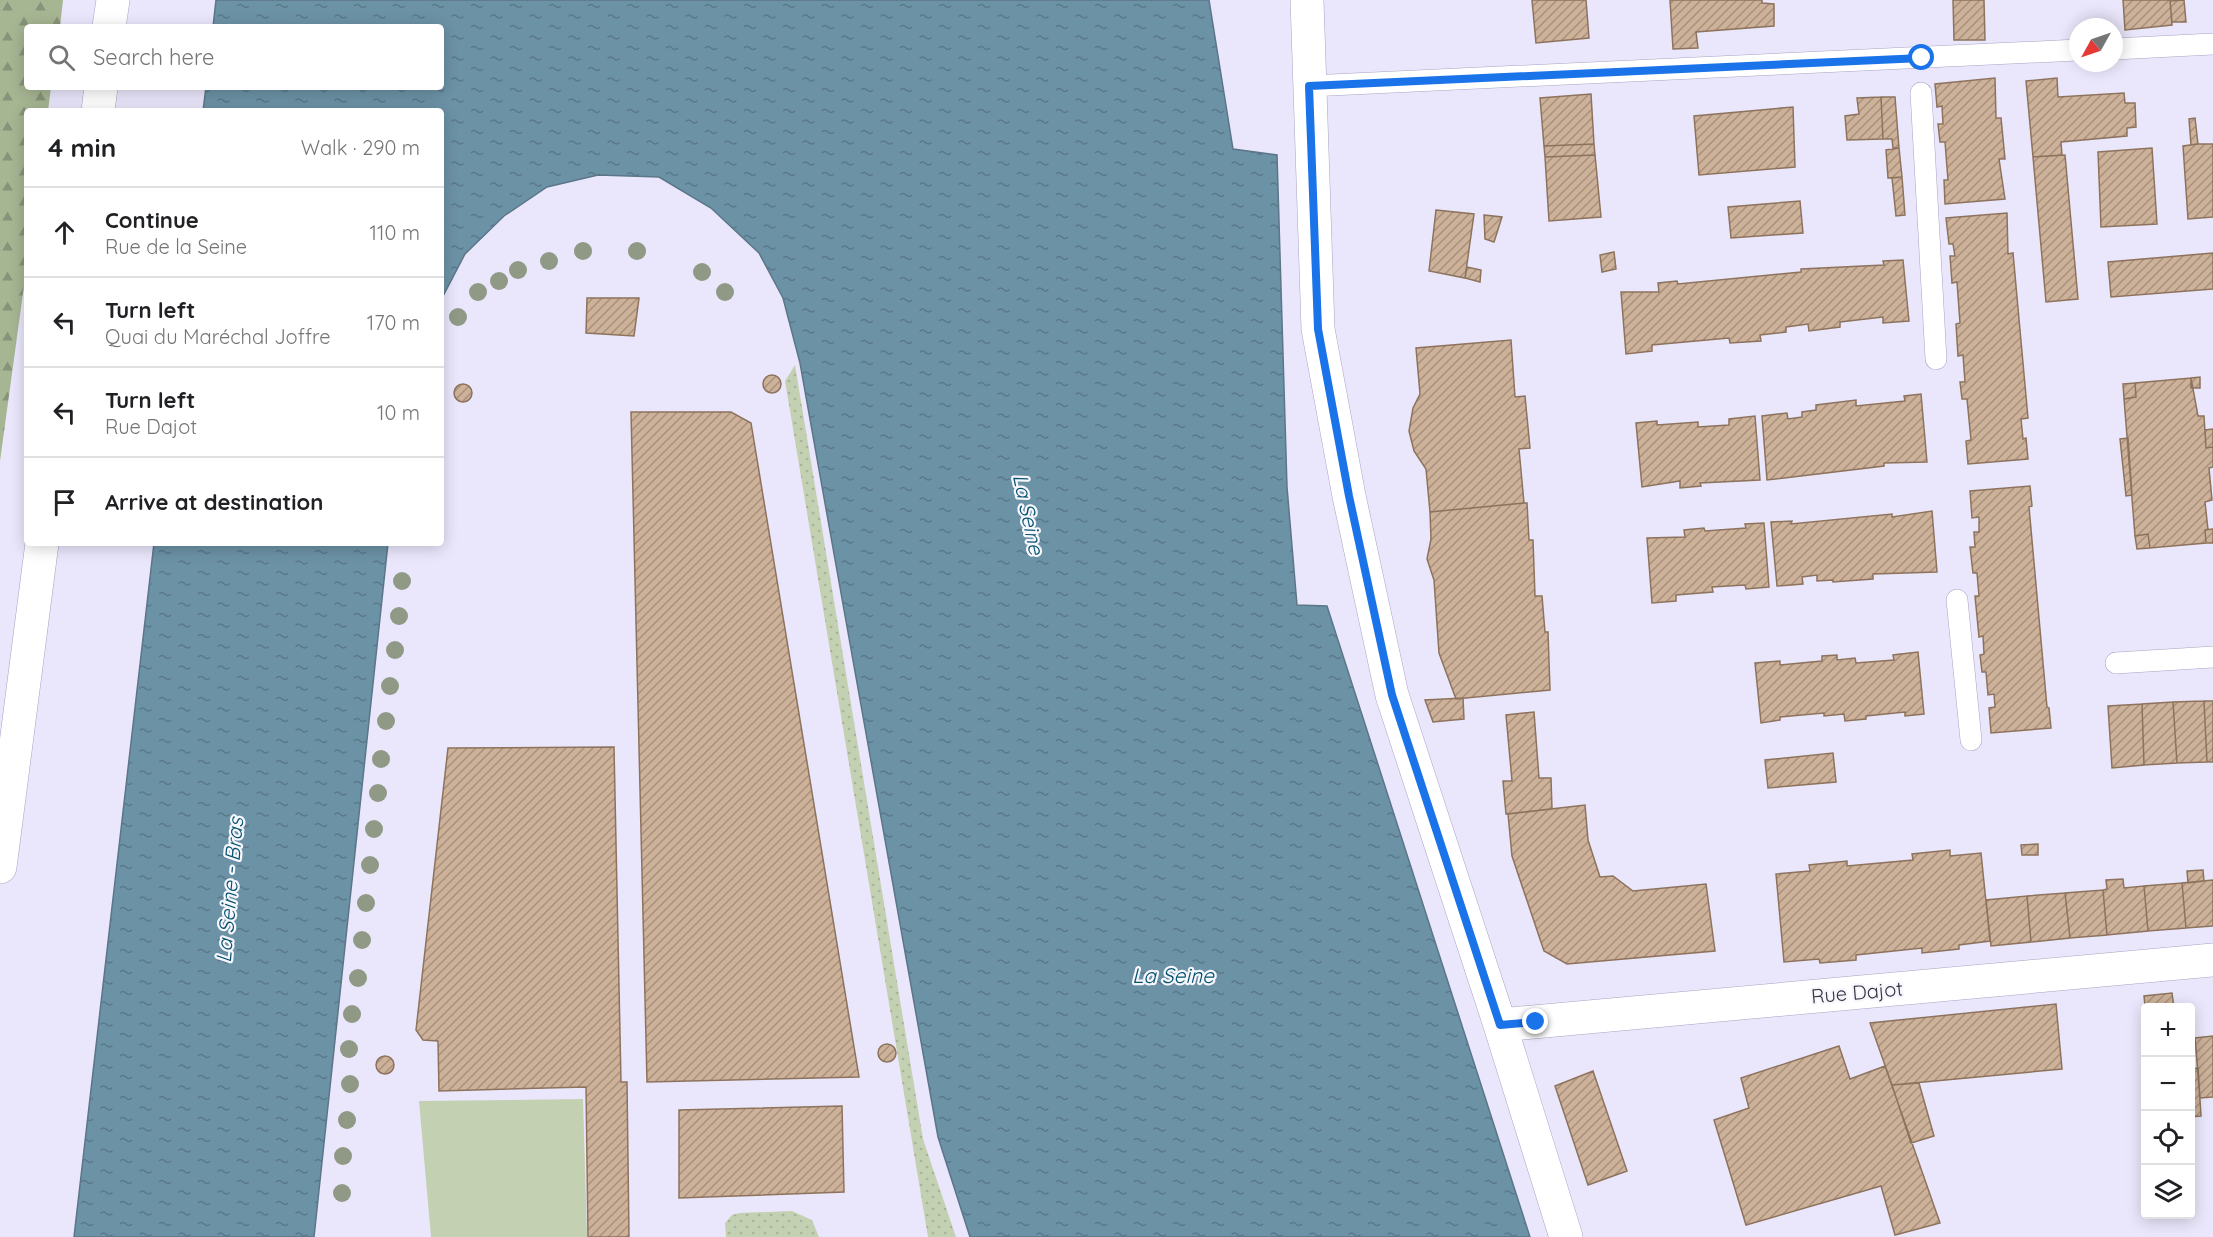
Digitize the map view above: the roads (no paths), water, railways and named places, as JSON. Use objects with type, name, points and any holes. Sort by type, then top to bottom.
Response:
[{"type":"street","points":[[109,24],[113,0]]},
{"type":"street","points":[[1307,0],[1318,329],[1349,496],[1392,695],[1500,1025],[1566,1237]]},
{"type":"street","points":[[98,108],[101,90]]},
{"type":"street","points":[[0,867],[42,546]]},
{"type":"street","name":"Rue Dajot","points":[[1500,1025],[2213,960]]},
{"type":"lane","points":[[2123,49],[2213,44]]},
{"type":"lane","points":[[1309,86],[2069,50]]},
{"type":"lane","points":[[1921,93],[1935,359]]},
{"type":"lane","points":[[1957,600],[1971,741]]},
{"type":"lane","points":[[2116,663],[2213,657]]},
{"type":"water","name":"La Seine","points":[[216,0],[1209,0],[1233,149],[1277,155],[1287,487],[1297,605],[1327,606],[1530,1237],[970,1237],[938,1137],[800,363],[783,298],[759,253],[711,208],[659,177],[598,175],[547,187],[504,216],[465,254],[444,294],[444,108],[203,108],[206,90],[444,90],[444,24],[213,24]]},
{"type":"water","name":"La Seine - Bras","points":[[154,546],[388,546],[314,1237],[74,1237]]}]
